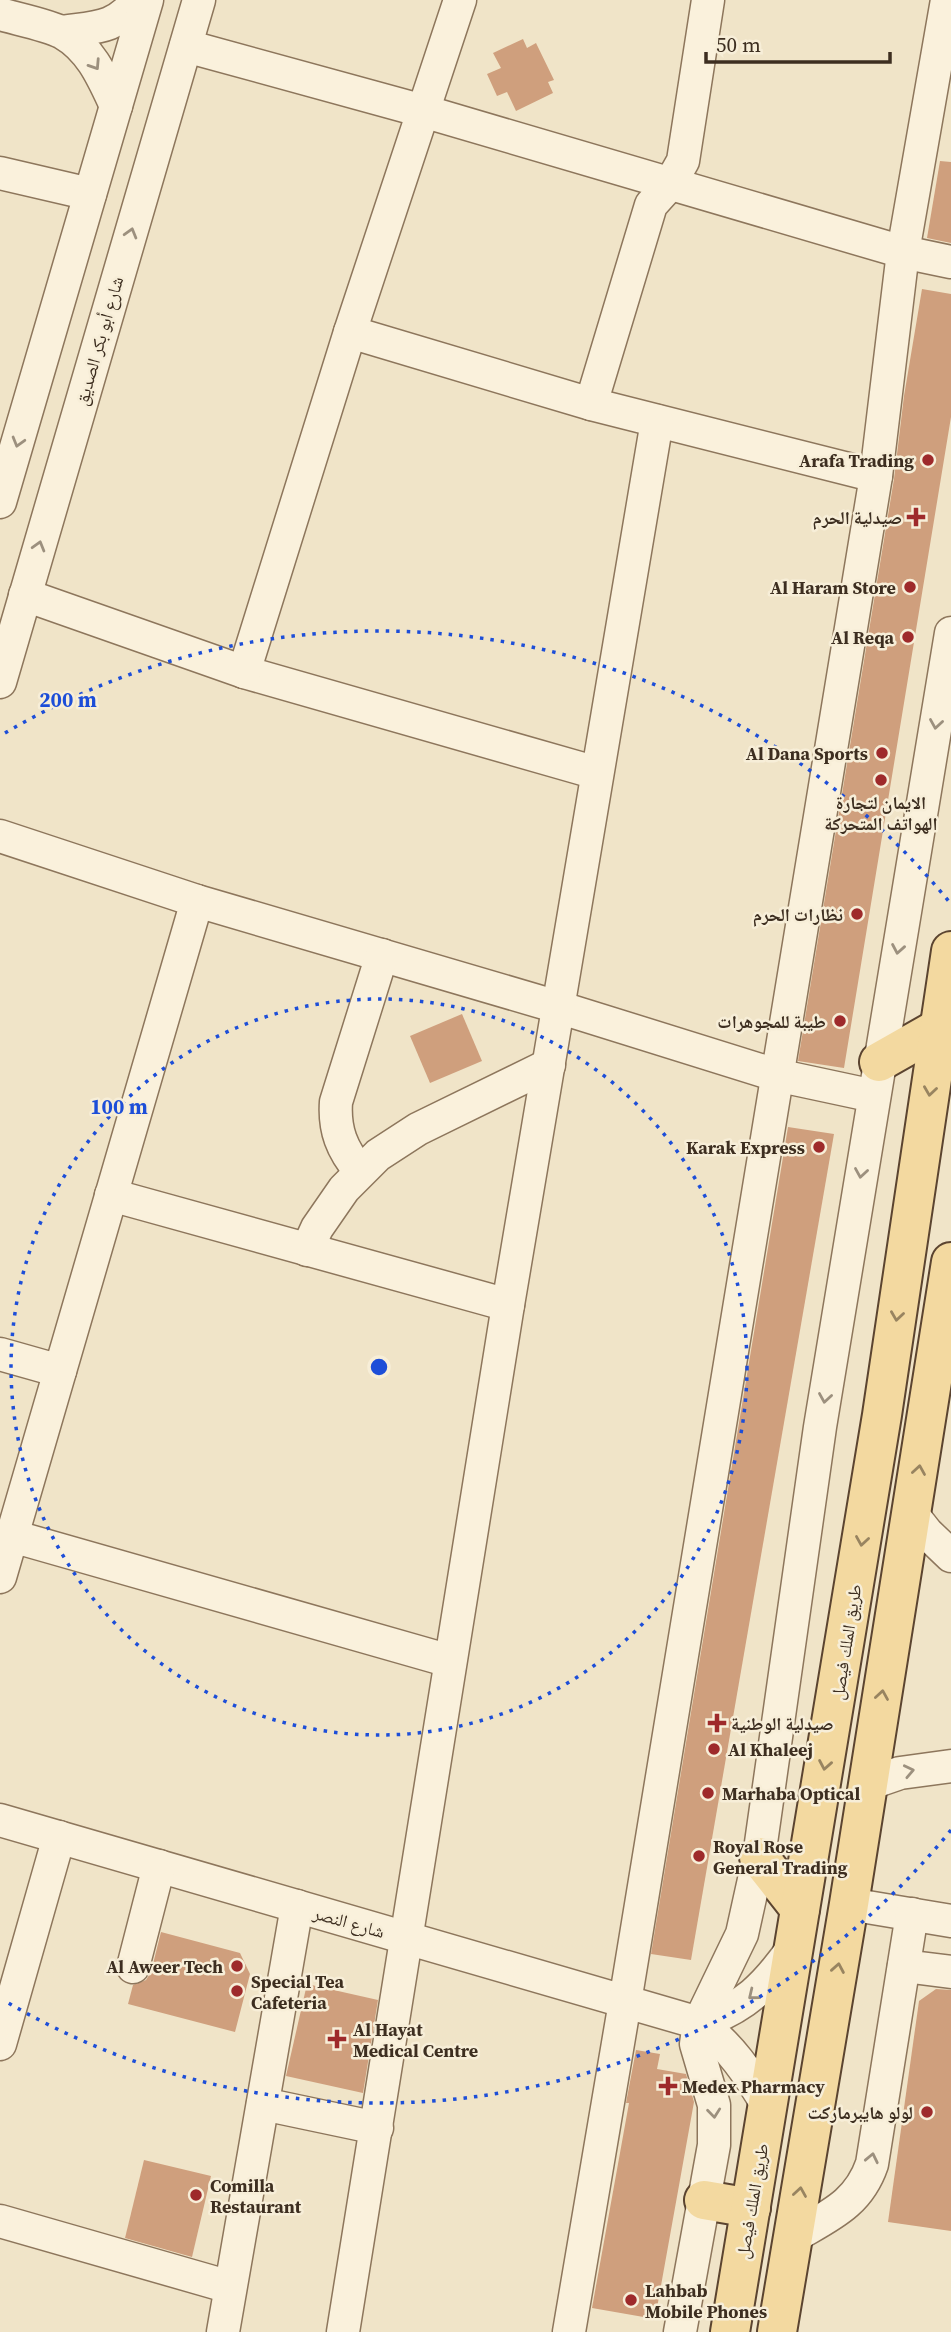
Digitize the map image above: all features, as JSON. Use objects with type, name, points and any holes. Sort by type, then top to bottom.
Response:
[{"type":"main road","name":"طريق الملك فيصل","points":[[730,2332],[838,1690],[951,951]]},
{"type":"main road","points":[[876,1079],[939,1028]]},
{"type":"main road","points":[[777,2332],[849,1904],[951,1262]]},
{"type":"main road","points":[[760,1857],[800,1909]]},
{"type":"main road","points":[[704,2200],[751,2208]]},
{"type":"street","points":[[62,32],[112,23],[126,16],[138,0]]},
{"type":"street","points":[[0,502],[147,0]]},
{"type":"street","name":"شارع أبو بكر الصديق","points":[[0,682],[199,0]]},
{"type":"street","points":[[244,672],[350,332],[460,0]]},
{"type":"street","points":[[591,404],[651,205],[670,184],[683,161],[708,0]]},
{"type":"street","points":[[569,2332],[876,476],[903,253],[947,0]]},
{"type":"street","points":[[0,14],[62,32],[85,51],[98,68],[116,106]]},
{"type":"street","points":[[186,46],[423,111],[903,253],[951,262]]},
{"type":"street","points":[[0,173],[90,196]]},
{"type":"street","points":[[0,188],[90,196]]},
{"type":"street","points":[[80,407],[63,429],[50,424],[46,408],[85,273],[90,196]]},
{"type":"street","points":[[350,332],[591,404],[876,476]]},
{"type":"street","points":[[343,2332],[508,1306],[657,421]]},
{"type":"street","points":[[25,595],[244,672],[597,774]]},
{"type":"street","points":[[680,2332],[714,2145],[715,2125],[710,2089],[697,2054],[699,2023],[742,1934],[760,1857],[818,1441],[951,633]]},
{"type":"street","points":[[0,836],[197,901],[558,1007],[776,1075],[876,1079]]},
{"type":"street","points":[[0,1577],[197,901]]},
{"type":"street","points":[[360,1171],[341,1144],[336,1128],[336,1102],[382,955]]},
{"type":"street","points":[[307,1250],[330,1208],[360,1171],[397,1141],[549,1065]]},
{"type":"street","points":[[111,1195],[508,1306]]},
{"type":"street","points":[[0,1354],[60,1371]]},
{"type":"street","points":[[912,1514],[926,1533],[951,1556]]},
{"type":"street","points":[[12,1536],[450,1661]]},
{"type":"street","points":[[868,1784],[900,1773],[950,1762]]},
{"type":"street","name":"شارع النصر","points":[[0,1820],[699,2023],[735,2055],[768,2106]]},
{"type":"street","points":[[0,2044],[59,1837]]},
{"type":"street","points":[[133,1967],[159,1866]]},
{"type":"street","points":[[849,1904],[951,1921]]},
{"type":"street","points":[[223,2332],[297,1906]]},
{"type":"street","points":[[793,2237],[840,2210],[860,2189],[872,2164],[912,1914]]},
{"type":"street","points":[[699,2023],[732,2010],[747,2000],[773,1976],[793,1948]]},
{"type":"street","points":[[904,1966],[951,1972]]},
{"type":"street","points":[[262,2104],[377,2129]]},
{"type":"street","points":[[0,2221],[230,2287]]},
{"type":"building","points":[[523,39],[527,48],[536,43],[554,80],[548,82],[553,93],[516,111],[507,92],[497,96],[487,74],[501,68],[493,53]]},
{"type":"building","points":[[940,161],[951,162],[951,243],[927,238]]},
{"type":"building","points":[[922,289],[951,294],[951,417],[844,1068],[798,1061],[894,479],[904,396]]},
{"type":"building","points":[[462,1014],[482,1061],[430,1083],[410,1036]]},
{"type":"building","points":[[788,1127],[834,1134],[691,1960],[651,1954]]},
{"type":"building","points":[[161,1932],[240,1953],[250,1974],[235,2032],[128,2004],[133,1985],[146,1980],[151,1972]]},
{"type":"building","name":"Al Hayat Medical Centre","points":[[307,1984],[378,2000],[363,2093],[286,2076]]},
{"type":"building","name":"لولو هايبرماركت","points":[[936,1989],[951,1990],[951,2231],[888,2222],[919,2001]]},
{"type":"building","points":[[636,2050],[660,2054],[657,2069],[686,2074],[694,2102],[655,2319],[592,2308]]},
{"type":"building","points":[[144,2160],[211,2176],[192,2257],[125,2238]]},
{"type":"place","name":"Arafa Trading","points":[[928,460]]},
{"type":"place","name":"صيدلية الحرم","points":[[916,517]]},
{"type":"place","name":"Al Haram Store","points":[[910,587]]},
{"type":"place","name":"Al Reqa","points":[[908,637]]},
{"type":"place","name":"Al Dana Sports","points":[[882,753]]},
{"type":"place","name":"الايمان لتجارة الهواتف المتحركة","points":[[881,780]]},
{"type":"place","name":"نظارات الحرم","points":[[857,914]]},
{"type":"place","name":"طيبة للمجوهرات","points":[[840,1021]]},
{"type":"place","name":"Karak Express","points":[[819,1147]]},
{"type":"place","name":"صيدلية الوطنية","points":[[717,1723]]},
{"type":"place","name":"Al Khaleej","points":[[714,1749]]},
{"type":"place","name":"Marhaba Optical","points":[[708,1793]]},
{"type":"place","name":"Royal Rose General Trading","points":[[699,1856]]},
{"type":"place","name":"Al Aweer Tech","points":[[237,1966]]},
{"type":"place","name":"Special Tea Cafeteria","points":[[237,1991]]},
{"type":"place","name":"Al Hayat Medical Centre","points":[[337,2039]]},
{"type":"place","name":"Medex Pharmacy","points":[[668,2086]]},
{"type":"place","name":"لولو هايبرماركت","points":[[927,2112]]},
{"type":"place","name":"Comilla Restaurant","points":[[196,2195]]},
{"type":"place","name":"Lahbab Mobile Phones","points":[[631,2300]]}]
